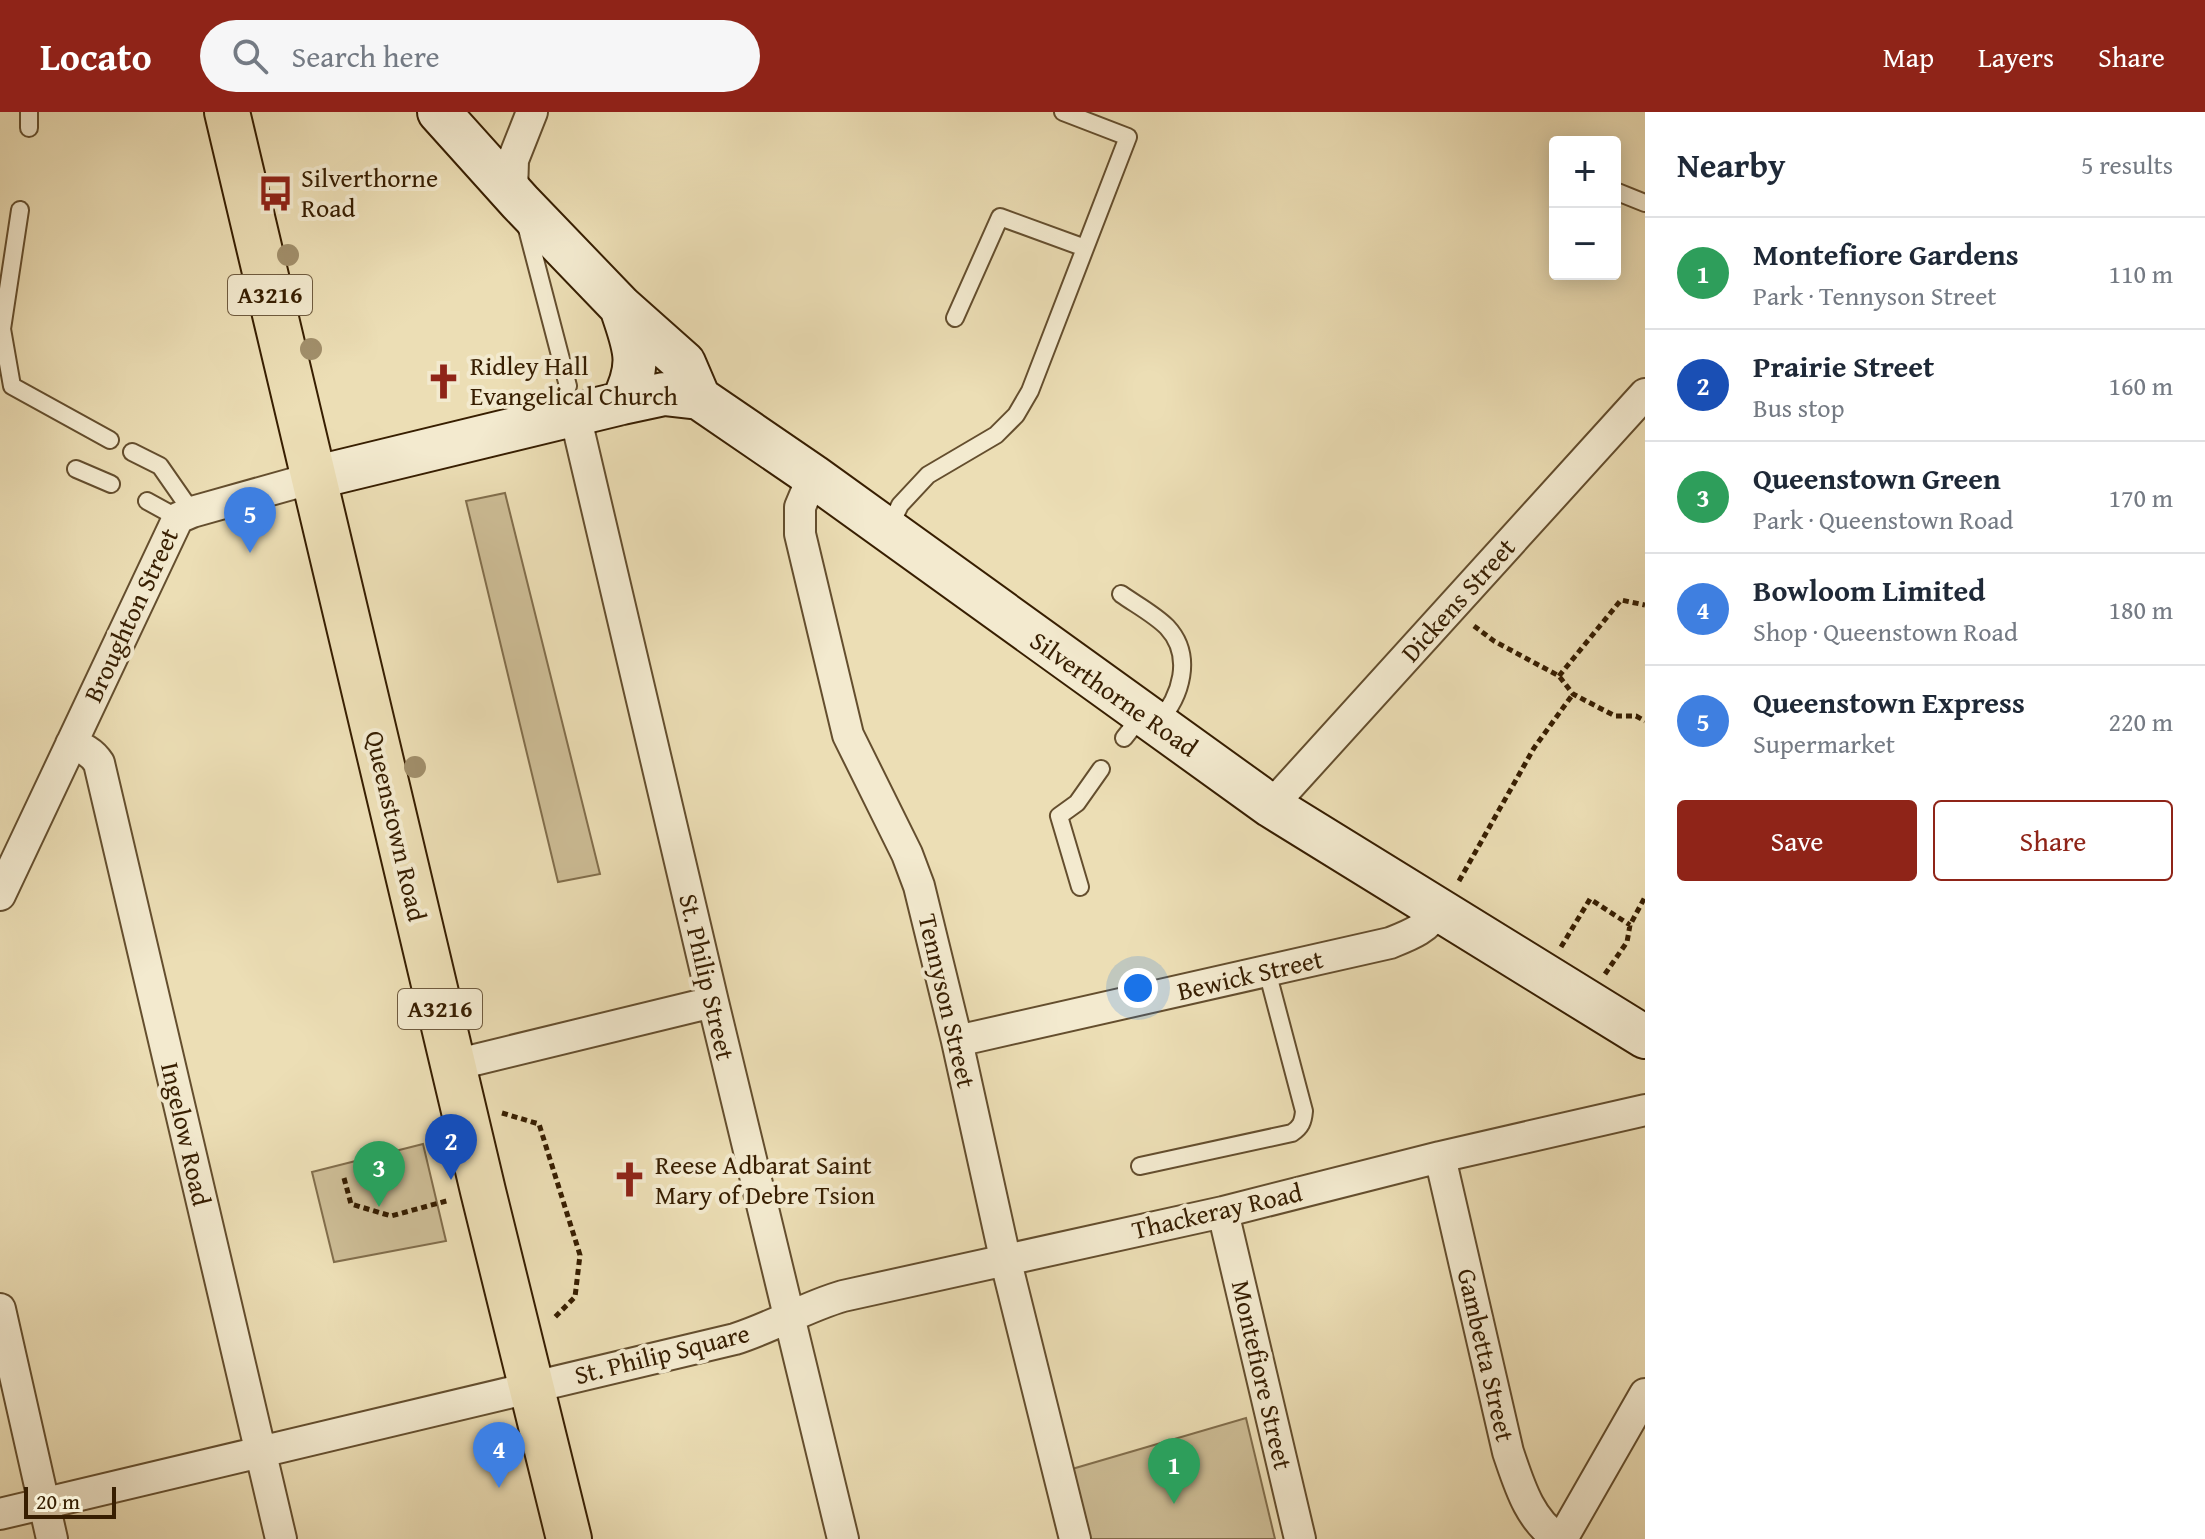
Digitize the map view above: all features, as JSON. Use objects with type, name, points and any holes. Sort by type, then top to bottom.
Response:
[{"type":"main road","name":"Queenstown Road","points":[[227,112],[483,1191],[569,1539]]},
{"type":"main road","points":[[439,112],[621,307],[684,363],[699,398]]},
{"type":"main road","points":[[621,307],[634,349],[634,380],[622,403]]},
{"type":"main road","name":"Broughton Street","points":[[313,478],[572,400],[622,403],[664,394],[699,398]]},
{"type":"main road","name":"Silverthorne Road","points":[[699,398],[888,530],[1141,725],[1645,1037]]},
{"type":"street","points":[[516,198],[513,160],[532,112]]},
{"type":"street","name":"Dickens Street","points":[[1271,806],[1645,394]]},
{"type":"street","name":"St. Philip Street","points":[[572,400],[843,1539]]},
{"type":"street","name":"Tennyson Street","points":[[813,476],[800,507],[800,534],[848,735],[907,854],[919,886],[1005,1258],[1075,1539]]},
{"type":"street","name":"Broughton Street","points":[[0,895],[185,515],[313,478]]},
{"type":"street","name":"Ingelow Road","points":[[71,744],[94,755],[99,763],[281,1539]]},
{"type":"street","name":"Bewick Street","points":[[957,1041],[1390,943],[1416,933],[1443,913]]},
{"type":"street","points":[[454,1065],[713,1002]]},
{"type":"street","name":"Thackeray Road","points":[[790,1316],[843,1296],[1223,1212],[1440,1157],[1645,1110]]},
{"type":"street","name":"Gambetta Street","points":[[1440,1157],[1508,1452],[1522,1492],[1538,1521],[1546,1531],[1561,1539]]},
{"type":"street","name":"Montefiore Street","points":[[1223,1212],[1300,1539]]},
{"type":"street","points":[[0,1309],[52,1539]]},
{"type":"street","name":"St. Philip Square","points":[[0,1514],[735,1339],[771,1327],[790,1316]]},
{"type":"street","points":[[1561,1539],[1645,1394]]},
{"type":"lane","points":[[888,530],[900,505],[928,475],[996,435],[1016,415],[1030,391],[1128,137],[1063,112]]},
{"type":"lane","points":[[1621,193],[1645,203]]},
{"type":"lane","points":[[516,198],[572,400]]},
{"type":"lane","points":[[20,210],[2,329],[12,386],[110,440]]},
{"type":"lane","points":[[955,318],[1000,217],[1085,248]]},
{"type":"lane","points":[[132,452],[160,466],[185,515]]},
{"type":"lane","points":[[76,469],[111,484]]},
{"type":"lane","points":[[147,501],[185,515]]},
{"type":"lane","points":[[1121,594],[1167,627],[1180,654],[1183,670],[1181,684],[1170,709],[1141,725]]},
{"type":"lane","points":[[1080,887],[1059,816],[1077,803],[1101,769]]},
{"type":"lane","points":[[1140,1166],[1292,1133],[1299,1128],[1304,1111],[1267,971]]},
{"type":"path","points":[[1559,676],[1621,600],[1645,605]]},
{"type":"path","points":[[1450,610],[1494,641],[1559,676],[1573,694],[1615,716],[1636,716],[1645,721]]},
{"type":"path","points":[[1443,913],[1527,761],[1573,694]]},
{"type":"path","points":[[1586,1001],[1627,942],[1630,925],[1645,897]]},
{"type":"path","points":[[1544,975],[1590,899],[1630,925]]},
{"type":"path","points":[[467,1123],[502,1113],[539,1124],[580,1255],[575,1297],[553,1320],[518,1332]]},
{"type":"path","points":[[344,1178],[351,1204],[391,1216],[483,1191]]},
{"type":"shaded area","points":[[505,493],[600,874],[558,882],[466,501]]},
{"type":"shaded area","points":[[423,1144],[446,1241],[334,1262],[312,1172]]},
{"type":"shaded area","points":[[1246,1418],[1275,1539],[1089,1539],[1072,1469]]},
{"type":"place","name":"Silverthorne Road","points":[[275,193]]},
{"type":"place","name":"Ridley Hall Evangelical Church","points":[[444,381]]},
{"type":"place","name":"Queenstown Express","points":[[250,553]]},
{"type":"place","name":"Prairie Street","points":[[451,1180]]},
{"type":"place","name":"Reese Adbarat Saint Mary of Debre Tsion","points":[[629,1180]]},
{"type":"place","name":"Queenstown Green","points":[[379,1207]]},
{"type":"place","name":"Bowloom Limited","points":[[499,1488]]},
{"type":"place","name":"Montefiore Gardens","points":[[1174,1504]]}]
